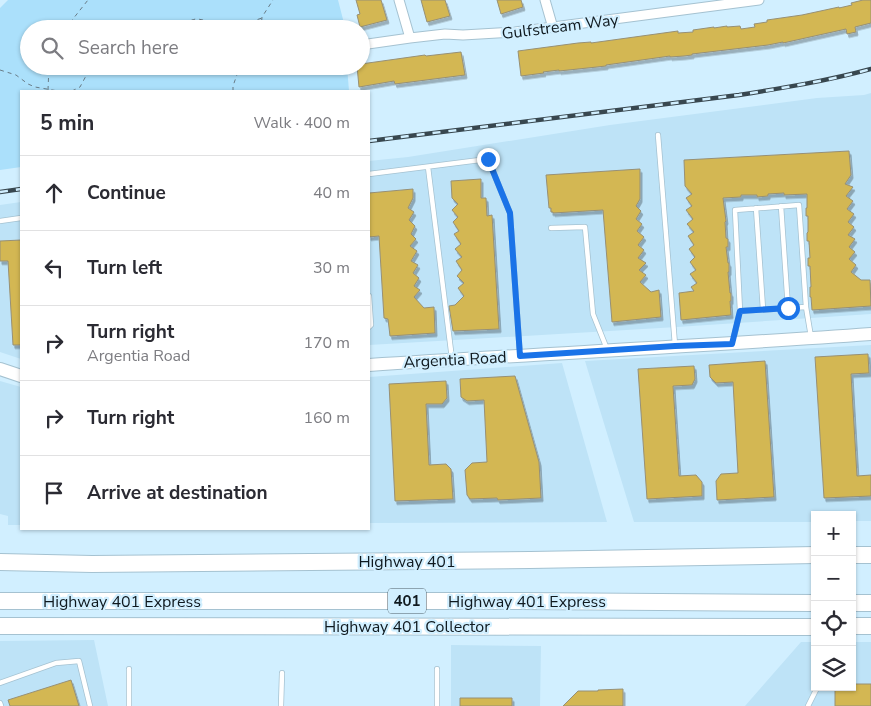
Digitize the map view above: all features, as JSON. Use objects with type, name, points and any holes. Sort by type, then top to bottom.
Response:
[{"type":"highway","name":"Highway 401","points":[[0,562],[112,564],[811,555]]},
{"type":"highway","points":[[856,555],[871,555]]},
{"type":"highway","name":"Highway 401 Express","points":[[0,601],[811,603]]},
{"type":"highway","points":[[856,603],[871,603]]},
{"type":"highway","name":"Highway 401 Collector","points":[[0,626],[811,626]]},
{"type":"highway","points":[[856,626],[871,626]]},
{"type":"street","points":[[399,0],[410,38]]},
{"type":"street","points":[[545,0],[553,28]]},
{"type":"street","name":"Gulfstream Way","points":[[370,44],[445,34],[463,35],[553,28],[759,0]]},
{"type":"street","name":"Argentia Road","points":[[370,365],[871,334]]},
{"type":"street","points":[[0,368],[20,376]]},
{"type":"lane","points":[[658,135],[675,346]]},
{"type":"lane","points":[[370,174],[488,159],[510,213],[520,356]]},
{"type":"lane","points":[[428,167],[452,359]]},
{"type":"lane","points":[[732,344],[740,311],[735,210],[781,206],[799,205],[806,307],[812,339]]},
{"type":"lane","points":[[781,206],[788,308]]},
{"type":"lane","points":[[756,208],[763,310]]},
{"type":"lane","points":[[0,221],[20,218]]},
{"type":"lane","points":[[551,228],[584,227],[593,314],[608,351]]},
{"type":"lane","points":[[740,311],[806,307]]},
{"type":"lane","points":[[0,683],[56,663],[78,661],[90,706]]},
{"type":"lane","points":[[129,669],[129,706]]},
{"type":"lane","points":[[437,669],[437,706]]},
{"type":"lane","points":[[281,706],[282,673]]},
{"type":"lane","points":[[808,706],[816,691]]},
{"type":"path","points":[[72,20],[88,0]]},
{"type":"path","points":[[256,20],[262,18],[273,0]]},
{"type":"path","points":[[0,70],[16,75],[35,87],[48,90],[49,75]]},
{"type":"path","points":[[77,89],[86,75]]},
{"type":"path","points":[[233,90],[237,75]]},
{"type":"shaded area","points":[[8,0],[338,0],[343,20],[20,20],[20,75],[348,75],[349,90],[20,90],[20,167],[0,170],[0,8]]},
{"type":"shaded area","points":[[871,93],[871,314],[370,345],[370,161],[408,157],[610,125],[817,98]]},
{"type":"shaded area","points":[[20,202],[20,359],[0,352],[0,205]]},
{"type":"shaded area","points":[[871,345],[871,521],[856,521],[856,511],[811,511],[811,522],[634,522],[585,361]]},
{"type":"shaded area","points":[[562,363],[607,522],[370,523],[370,377]]},
{"type":"shaded area","points":[[0,381],[20,387],[20,525],[8,525],[8,516],[0,514]]},
{"type":"shaded area","points":[[94,640],[108,706],[0,706],[0,641]]},
{"type":"shaded area","points":[[801,642],[811,642],[811,691],[856,691],[856,642],[871,642],[871,706],[745,706]]},
{"type":"shaded area","points":[[451,645],[541,646],[540,706],[451,706]]},
{"type":"building","points":[[356,0],[381,0],[387,20],[370,24],[370,20],[358,20],[357,15],[360,14]]},
{"type":"building","points":[[421,0],[445,0],[450,16],[427,22]]},
{"type":"building","points":[[497,0],[521,0],[523,7],[501,14]]},
{"type":"building","points":[[863,0],[871,0],[871,23],[855,27],[856,32],[847,34],[846,29],[783,43],[521,76],[518,51],[678,31],[678,33],[693,32],[693,30],[714,27],[740,26],[741,29],[755,27],[754,24],[767,22],[767,20],[839,8]]},
{"type":"building","points":[[461,52],[465,75],[395,84],[394,81],[359,87],[358,75],[370,75],[370,63]]},
{"type":"building","points":[[849,151],[851,175],[845,184],[853,187],[846,196],[853,201],[847,209],[854,214],[848,222],[854,227],[848,235],[855,239],[849,247],[855,252],[849,259],[856,265],[851,272],[861,280],[870,280],[871,306],[812,310],[810,266],[808,266],[808,258],[810,258],[809,241],[807,241],[807,194],[784,195],[784,193],[757,197],[757,195],[741,195],[741,197],[723,198],[726,238],[728,239],[728,247],[726,247],[729,263],[731,315],[681,320],[679,293],[694,291],[691,287],[697,283],[690,274],[696,270],[690,262],[695,257],[689,249],[694,245],[688,236],[694,232],[687,224],[693,219],[686,210],[692,206],[686,198],[692,194],[685,186],[684,160]]},
{"type":"building","points":[[640,169],[640,199],[636,206],[641,211],[636,219],[642,224],[637,231],[644,237],[638,245],[644,250],[638,258],[646,263],[639,270],[646,275],[640,282],[651,292],[659,290],[661,317],[612,322],[603,210],[551,212],[546,175]]},
{"type":"building","points":[[481,179],[481,198],[486,198],[487,216],[492,215],[499,329],[453,331],[449,306],[455,305],[464,296],[458,288],[464,283],[457,276],[462,270],[456,261],[462,257],[455,249],[461,244],[454,234],[459,231],[453,222],[458,217],[452,210],[458,204],[452,198],[451,181]]},
{"type":"building","points":[[413,189],[413,198],[408,208],[414,212],[409,220],[415,226],[411,234],[416,239],[410,246],[417,251],[411,261],[418,265],[413,273],[419,278],[414,286],[420,290],[414,297],[424,308],[434,307],[435,333],[390,336],[388,319],[384,318],[379,236],[370,237],[370,193]]},
{"type":"building","points":[[20,240],[20,345],[13,345],[8,261],[0,261],[0,241]]},
{"type":"building","points":[[868,354],[869,373],[851,374],[857,476],[871,475],[871,496],[824,498],[815,357]]},
{"type":"building","points":[[765,361],[774,497],[717,500],[716,481],[721,474],[738,473],[733,382],[716,383],[710,377],[709,365]]},
{"type":"building","points":[[694,366],[695,379],[692,385],[673,386],[679,476],[696,475],[702,482],[702,496],[647,499],[638,369]]},
{"type":"building","points":[[515,376],[539,462],[541,498],[470,499],[467,495],[465,470],[472,463],[487,462],[484,400],[467,401],[461,397],[460,379]]},
{"type":"building","points":[[446,381],[447,398],[442,404],[426,404],[429,465],[446,464],[451,469],[453,499],[395,501],[389,384]]},
{"type":"building","points":[[71,680],[79,706],[10,706],[8,700]]},
{"type":"building","points":[[856,684],[871,684],[871,706],[835,706],[835,691],[856,691]]},
{"type":"building","points":[[623,689],[623,706],[563,706],[578,691]]},
{"type":"building","points":[[460,698],[512,698],[512,706],[460,706]]},
{"type":"railway","points":[[370,141],[739,95],[822,81],[871,69]]},
{"type":"railway","points":[[0,192],[20,189]]},
{"type":"route","points":[[488,159],[510,213],[520,356],[732,344],[740,311],[788,308]]}]
